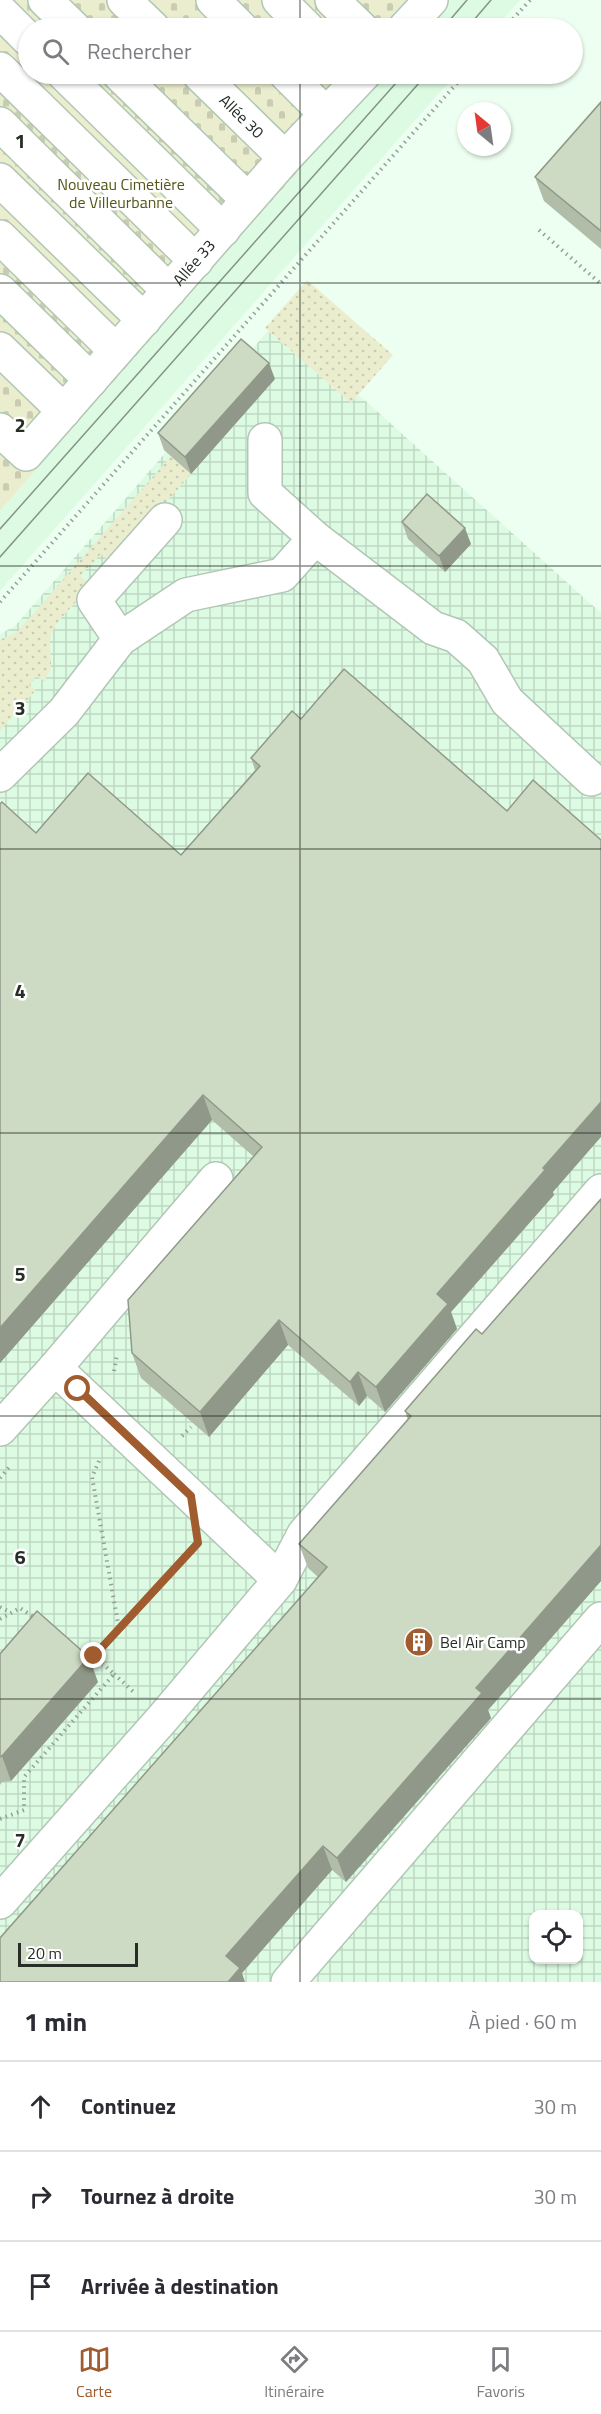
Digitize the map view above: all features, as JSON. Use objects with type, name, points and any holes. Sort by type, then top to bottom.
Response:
[{"type":"lane","points":[[45,0],[64,18]]},
{"type":"lane","points":[[124,0],[143,18]]},
{"type":"lane","points":[[213,0],[231,18]]},
{"type":"lane","points":[[279,0],[297,18]]},
{"type":"lane","points":[[332,0],[351,18]]},
{"type":"lane","points":[[0,11],[18,29]]},
{"type":"lane","points":[[0,69],[196,261]]},
{"type":"lane","points":[[74,84],[223,230]]},
{"type":"lane","points":[[129,84],[248,200]]},
{"type":"lane","name":"Allée 30","points":[[209,84],[285,159]]},
{"type":"lane","points":[[296,84],[326,114]]},
{"type":"lane","name":"Allée 33","points":[[0,430],[27,454],[351,84]]},
{"type":"lane","points":[[0,124],[169,291]]},
{"type":"lane","points":[[0,180],[144,320]]},
{"type":"lane","points":[[0,237],[116,351]]},
{"type":"lane","points":[[0,291],[91,380]]},
{"type":"lane","points":[[0,349],[64,411]]},
{"type":"lane","points":[[265,440],[265,493],[315,538],[433,628],[456,636],[483,660],[507,701],[591,779]]},
{"type":"lane","points":[[120,639],[94,600],[165,520]]},
{"type":"lane","points":[[0,775],[64,712],[120,639],[186,595],[282,575],[315,538]]},
{"type":"lane","points":[[0,1429],[216,1179]]},
{"type":"lane","points":[[6,1884],[163,1718],[280,1580],[304,1533],[601,1191]]},
{"type":"lane","points":[[55,1368],[280,1580]]},
{"type":"lane","points":[[288,1982],[601,1619]]},
{"type":"path","points":[[514,18],[530,0]]},
{"type":"path","points":[[0,602],[456,84]]},
{"type":"path","points":[[539,230],[601,284]]},
{"type":"path","points":[[0,1819],[24,1810],[24,1777],[114,1674],[94,1656],[198,1543],[182,1436],[190,1427]]},
{"type":"path","points":[[102,1454],[92,1477],[119,1629]]},
{"type":"path","points":[[0,1607],[11,1612]]},
{"type":"path","points":[[0,1619],[20,1608],[39,1620]]},
{"type":"shaded area","points":[[447,0],[520,0],[504,18],[431,18]]},
{"type":"shaded area","points":[[374,84],[447,84],[0,591],[0,511]]},
{"type":"shaded area","points":[[268,331],[351,402],[359,395],[601,613],[601,1982],[0,1982],[0,634],[15,626],[166,452],[164,450]]},
{"type":"green space","name":"Nouveau Cimetière de Villeurbanne","points":[[0,0],[447,0],[431,18],[18,18],[18,84],[374,84],[0,511]]},
{"type":"green space","points":[[307,280],[393,355],[351,403],[265,328]]},
{"type":"green space","points":[[171,456],[191,474],[112,564],[101,554],[80,576],[91,586],[63,616],[51,635],[51,663],[48,675],[44,681],[36,676],[29,685],[36,690],[0,731],[0,640],[18,631]]},
{"type":"building","points":[[601,102],[601,231],[535,177]]},
{"type":"building","points":[[241,339],[269,363],[185,457],[158,433]]},
{"type":"building","points":[[427,494],[465,528],[439,556],[402,522]]},
{"type":"building","points":[[344,669],[507,811],[533,780],[601,840],[601,1102],[437,1294],[448,1304],[376,1387],[358,1372],[350,1382],[279,1320],[200,1412],[132,1353],[128,1300],[262,1147],[203,1095],[0,1328],[0,804],[2,802],[36,833],[88,773],[181,855],[260,766],[251,758],[292,711],[301,719]]},
{"type":"building","name":"Bel Air Camp","points":[[601,1199],[601,1545],[476,1688],[482,1693],[337,1858],[323,1846],[226,1956],[240,1968],[228,1982],[0,1982],[0,1938],[327,1567],[299,1544],[411,1416],[405,1411],[476,1329],[482,1334]]},
{"type":"building","points":[[37,1611],[89,1657],[0,1757],[0,1654]]},
{"type":"tram line","points":[[452,18],[467,0]]},
{"type":"tram line","points":[[476,18],[491,0]]},
{"type":"tram line","points":[[0,529],[395,84]]},
{"type":"tram line","points":[[0,557],[418,84]]},
{"type":"place","name":"Bel Air Camp","points":[[419,1642]]},
{"type":"route","points":[[78,1389],[191,1496],[198,1543],[94,1656]]}]
